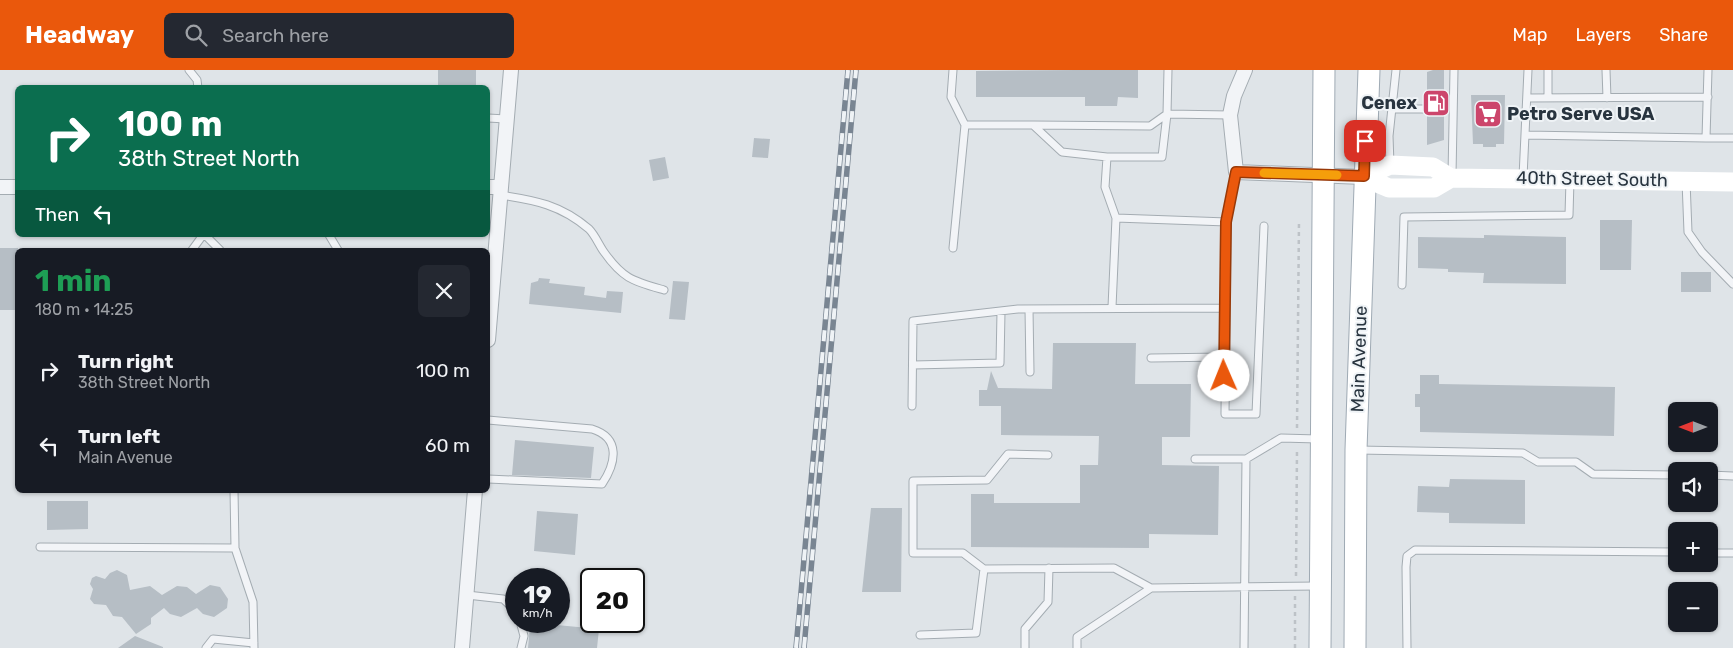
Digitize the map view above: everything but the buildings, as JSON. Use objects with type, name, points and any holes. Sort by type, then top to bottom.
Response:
[{"type":"main road","name":"Main Avenue","points":[[1320,648],[1324,70]]},
{"type":"main road","name":"Main Avenue","points":[[1354,648],[1356,450],[1368,70]]},
{"type":"street","points":[[490,302],[496,189],[511,70]]},
{"type":"street","points":[[1246,70],[1234,96],[1230,115],[1236,172],[1364,176]]},
{"type":"street","name":"40th Street South","points":[[1364,176],[1390,165],[1432,166],[1451,178]]},
{"type":"street","name":"40th Street South","points":[[1364,176],[1388,188],[1434,188],[1451,178],[1733,182]]},
{"type":"street","points":[[0,187],[15,188]]},
{"type":"street","points":[[462,648],[475,493]]},
{"type":"lane","points":[[189,70],[198,80],[198,85]]},
{"type":"lane","points":[[953,70],[951,96],[965,124],[953,248]]},
{"type":"lane","points":[[1033,125],[1062,152],[1107,156],[1162,157],[1167,114],[1168,70]]},
{"type":"lane","points":[[1390,165],[1392,109],[1396,70]]},
{"type":"lane","points":[[1451,178],[1454,70]]},
{"type":"lane","points":[[1523,178],[1528,70]]},
{"type":"lane","points":[[1548,70],[1548,98]]},
{"type":"lane","points":[[1606,70],[1607,98]]},
{"type":"lane","points":[[1706,138],[1708,70]]},
{"type":"lane","points":[[1527,98],[1708,98]]},
{"type":"lane","points":[[1444,109],[1453,108]]},
{"type":"lane","points":[[1392,109],[1427,109]]},
{"type":"lane","points":[[965,124],[1150,126],[1167,114],[1230,115]]},
{"type":"lane","points":[[490,118],[506,119]]},
{"type":"lane","points":[[1525,134],[1733,138]]},
{"type":"lane","points":[[1107,156],[1105,188],[1116,218],[1112,307]]},
{"type":"lane","points":[[1236,172],[1226,222],[1224,308],[1225,414],[1256,414],[1264,226]]},
{"type":"lane","points":[[1402,285],[1404,217],[1570,214],[1570,179]]},
{"type":"lane","points":[[1686,181],[1688,232],[1702,252],[1733,284]]},
{"type":"lane","points":[[496,189],[538,200],[568,214],[590,230],[614,266],[631,280],[664,290]]},
{"type":"lane","points":[[1116,218],[1226,222]]},
{"type":"lane","points":[[194,248],[202,237]]},
{"type":"lane","points":[[206,237],[218,248]]},
{"type":"lane","points":[[330,237],[337,248]]},
{"type":"lane","points":[[912,406],[913,321],[1029,309],[1112,307],[1224,308]]},
{"type":"lane","points":[[1029,309],[1030,372]]},
{"type":"lane","points":[[913,364],[1000,363],[1001,312]]},
{"type":"lane","points":[[1151,358],[1224,357]]},
{"type":"lane","points":[[490,420],[592,429],[603,432],[611,441],[613,453],[610,471],[602,484],[490,479]]},
{"type":"lane","points":[[1195,459],[1246,459],[1281,438],[1322,439]]},
{"type":"lane","points":[[1356,450],[1524,453],[1538,462],[1576,462],[1593,474],[1668,475]]},
{"type":"lane","points":[[1048,456],[1008,454],[987,480],[913,481],[913,553],[963,553],[984,569],[1114,568],[1151,588],[1244,585],[1320,586]]},
{"type":"lane","points":[[1244,648],[1246,459]]},
{"type":"lane","points":[[1718,475],[1733,476]]},
{"type":"lane","points":[[206,648],[212,639],[254,645],[253,602],[235,548],[234,493]]},
{"type":"lane","points":[[40,547],[235,548]]},
{"type":"lane","points":[[1407,648],[1406,567],[1408,556],[1414,550],[1668,552]]},
{"type":"lane","points":[[1718,553],[1733,553]]},
{"type":"lane","points":[[1025,648],[1025,629],[1048,602],[1049,568]]},
{"type":"lane","points":[[920,636],[976,633],[984,569]]},
{"type":"lane","points":[[1077,648],[1077,637],[1151,588]]},
{"type":"lane","points":[[467,595],[503,599],[505,601]]},
{"type":"lane","points":[[521,648],[523,633]]},
{"type":"railway","points":[[796,648],[848,70]]},
{"type":"railway","points":[[804,648],[856,70]]},
{"type":"slow traffic","points":[[1264,173],[1337,175]]},
{"type":"place","name":"Cenex","points":[[1436,103]]},
{"type":"place","name":"Petro Serve USA","points":[[1488,114]]},
{"type":"route","points":[[1224,376],[1226,222],[1236,172],[1364,176],[1365,141]]}]
